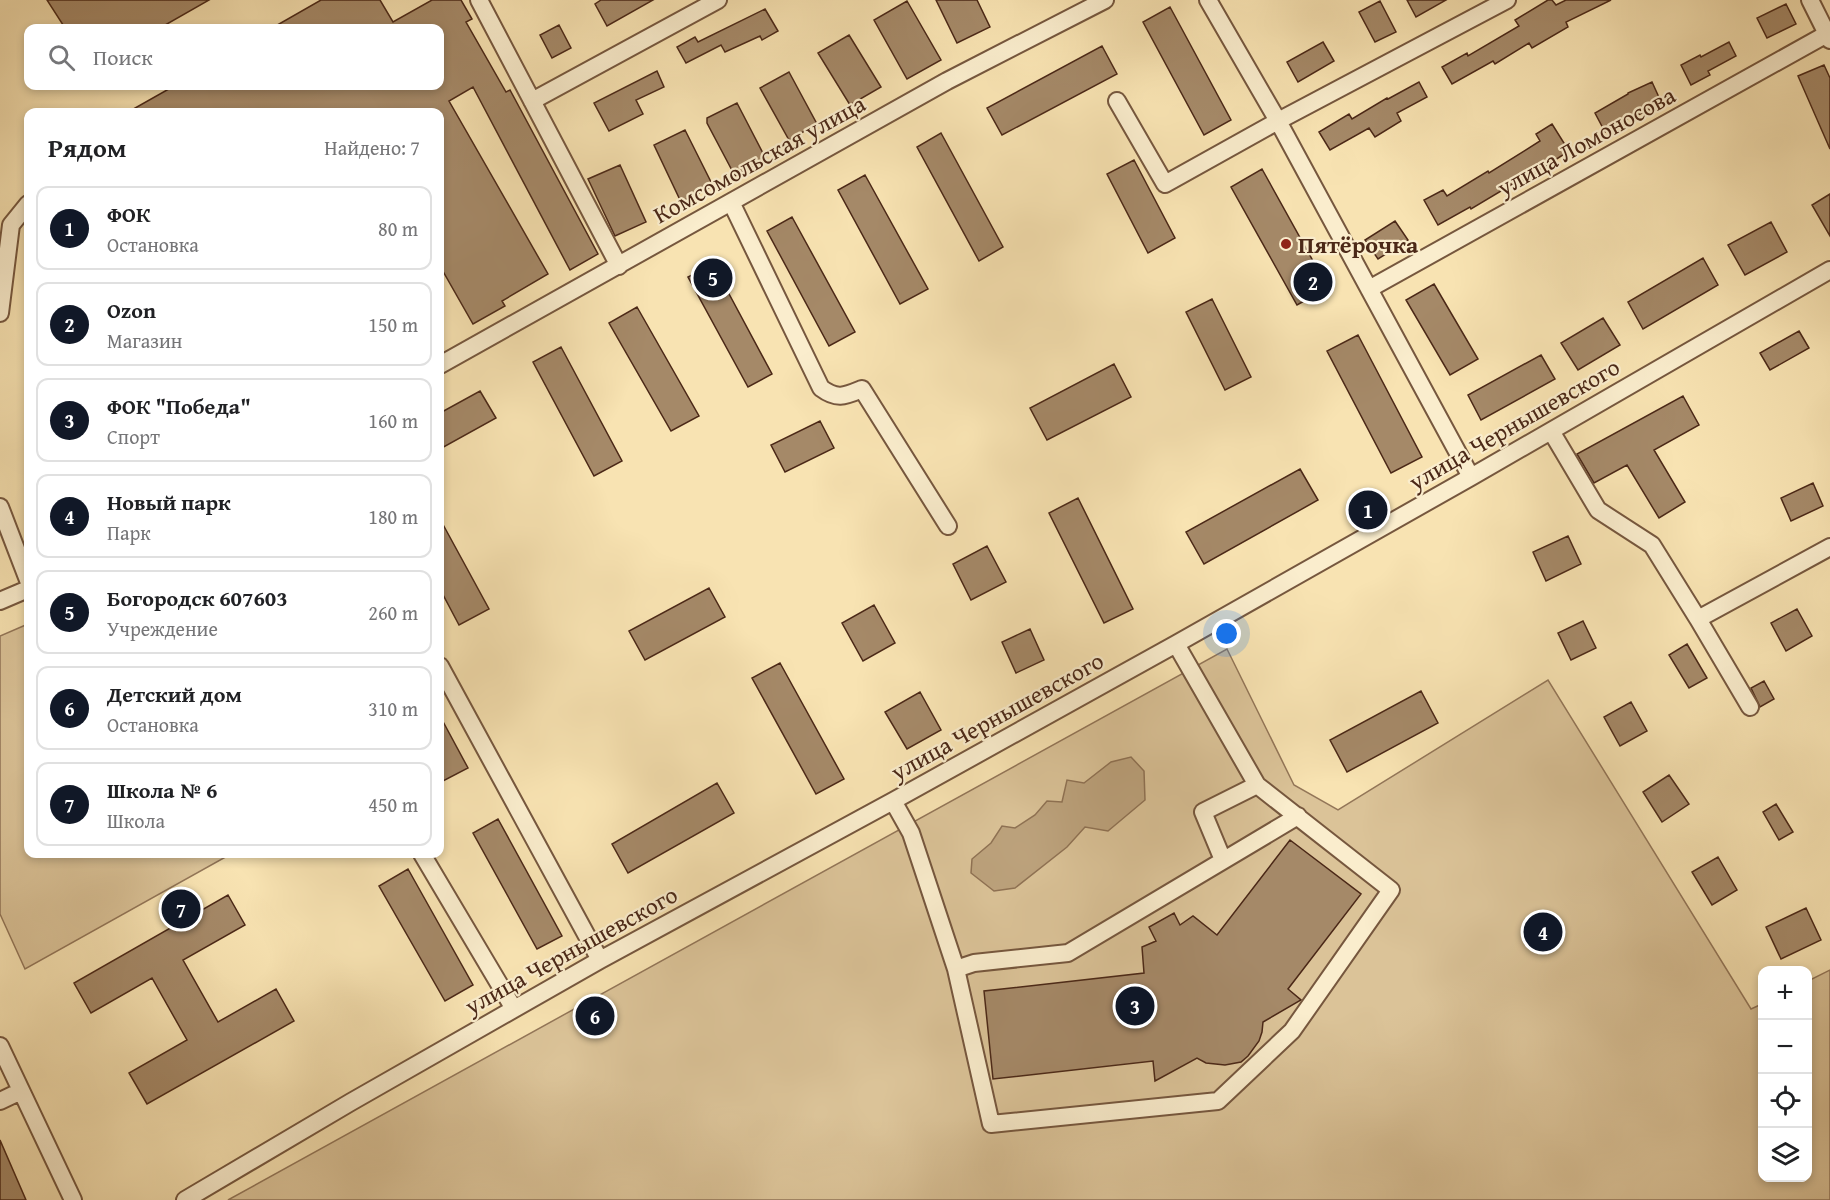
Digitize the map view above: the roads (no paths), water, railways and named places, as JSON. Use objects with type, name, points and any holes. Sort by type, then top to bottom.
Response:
[{"type":"street","points":[[479,0],[619,266]]},
{"type":"street","points":[[532,101],[718,0]]},
{"type":"street","name":"Комсомольская улица","points":[[444,363],[947,81],[1105,0]]},
{"type":"street","points":[[1208,0],[1278,121],[1471,477]]},
{"type":"street","points":[[1117,101],[1165,184],[1278,121],[1507,0]]},
{"type":"street","points":[[1810,0],[1828,37]]},
{"type":"street","name":"улица Ломоносова","points":[[1369,289],[1828,37]]},
{"type":"street","points":[[731,202],[821,388],[831,395],[845,395],[862,389],[948,526]]},
{"type":"street","points":[[0,313],[11,225],[24,209]]},
{"type":"street","name":"улица Чернышевского","points":[[185,1200],[600,960],[1176,644],[1830,270]]},
{"type":"street","points":[[1551,431],[1598,510],[1653,545],[1750,707]]},
{"type":"street","points":[[0,507],[24,570]]},
{"type":"street","points":[[1698,618],[1830,547]]},
{"type":"street","points":[[0,601],[24,591]]},
{"type":"street","points":[[893,801],[911,833],[956,969],[991,1124],[1218,1101],[1292,1032],[1391,890],[1257,785],[1176,644]]},
{"type":"street","points":[[444,673],[600,960]]},
{"type":"street","points":[[1223,860],[1203,812],[1257,785]]},
{"type":"street","points":[[956,969],[974,963],[1068,953],[1298,816]]},
{"type":"street","points":[[424,858],[514,1009]]},
{"type":"street","points":[[0,1046],[73,1200]]},
{"type":"street","points":[[0,1101],[21,1091]]},
{"type":"place","name":"Пятёрочка","points":[[1286,244]]},
{"type":"place","name":"Богородск 607603","points":[[713,278]]},
{"type":"place","name":"Ozon","points":[[1313,282]]},
{"type":"place","name":"ФОК","points":[[1368,510]]},
{"type":"place","name":"Школа № 6","points":[[181,909]]},
{"type":"place","name":"Новый парк","points":[[1543,932]]},
{"type":"place","name":"ФОК \"Победа\"","points":[[1135,1006]]},
{"type":"place","name":"Детский дом","points":[[595,1016]]}]
